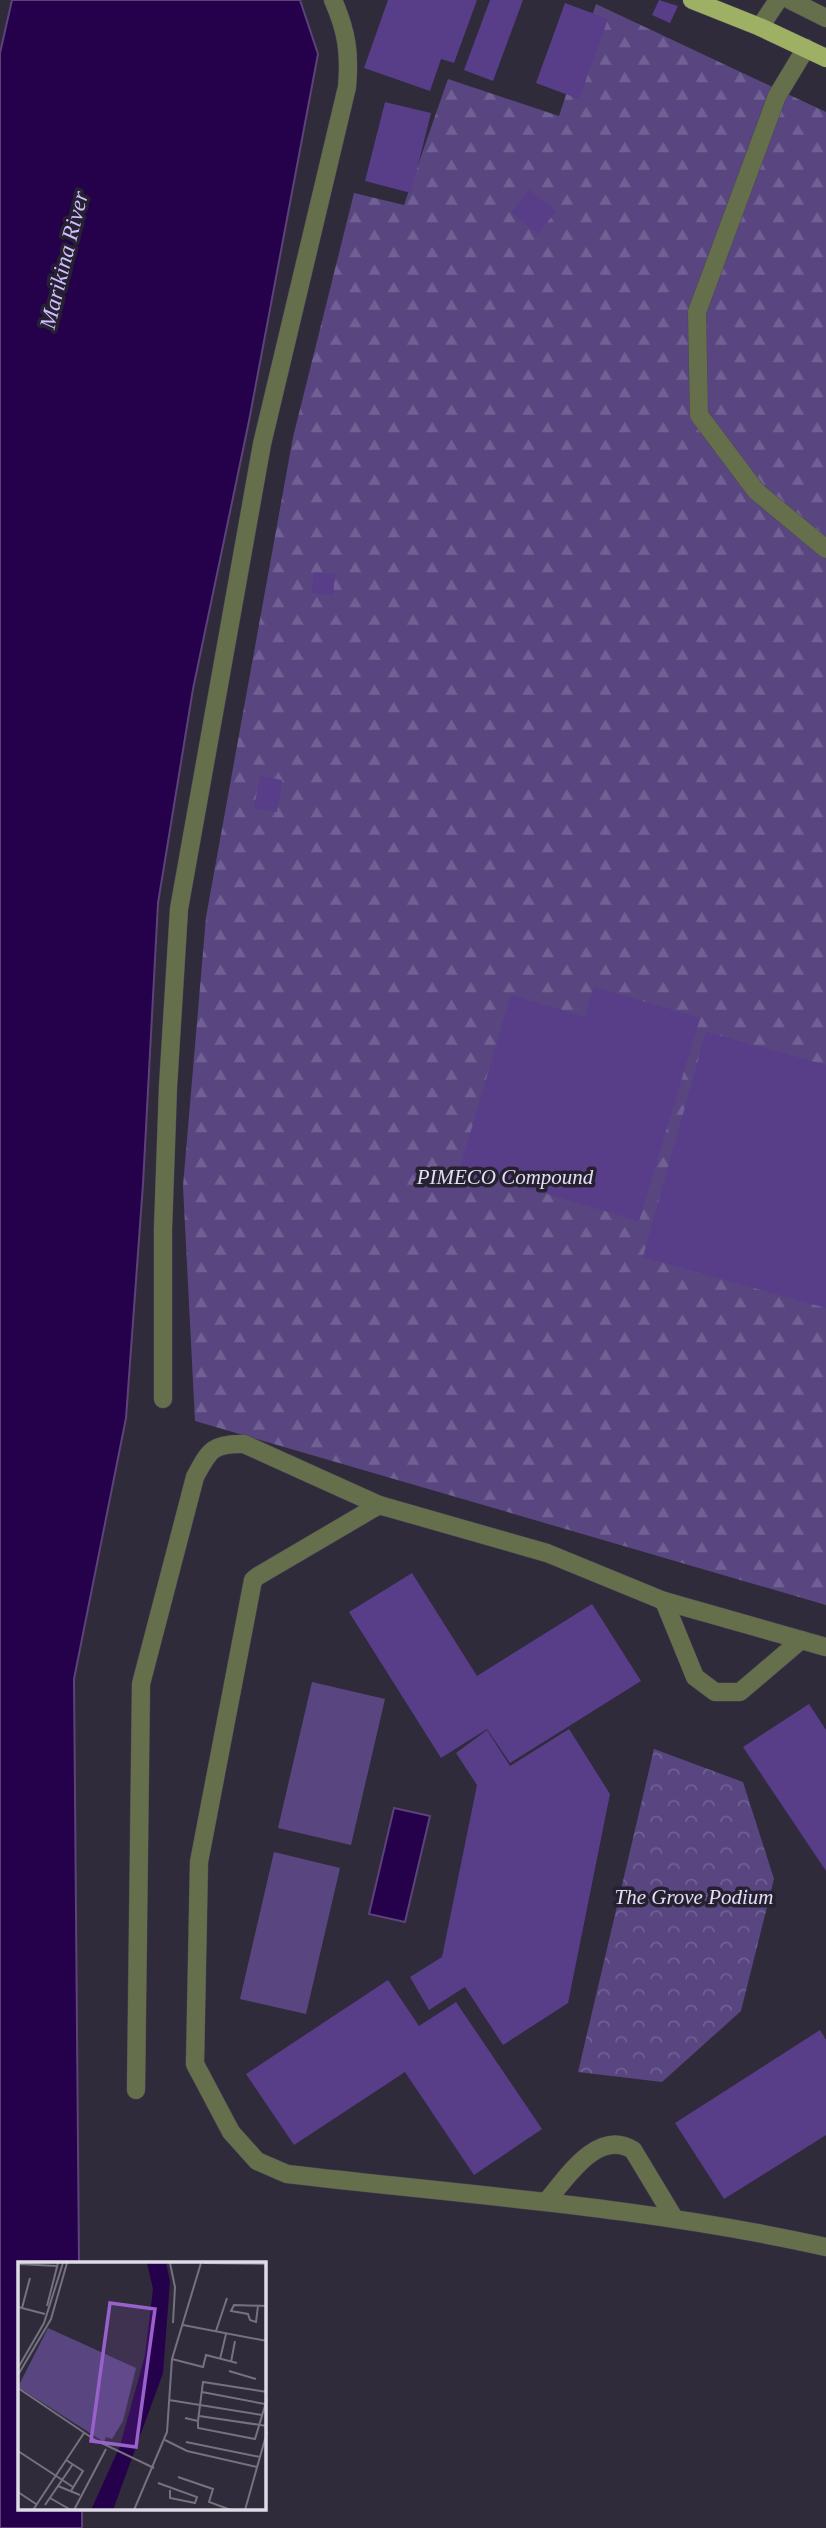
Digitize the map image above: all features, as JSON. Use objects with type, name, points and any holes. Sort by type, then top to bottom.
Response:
[{"type":"main road","points":[[692,0],[760,27],[826,58]]},
{"type":"lane","points":[[163,1399],[163,1229],[179,909],[262,444],[347,87],[349,57],[344,26],[333,0]]},
{"type":"lane","points":[[760,27],[778,0]]},
{"type":"lane","points":[[790,0],[826,18]]},
{"type":"lane","points":[[806,48],[777,96],[696,312],[699,415],[755,491],[826,550]]},
{"type":"lane","points":[[136,2091],[141,1684],[195,1477],[208,1454],[223,1443],[244,1444],[379,1505],[547,1553],[664,1601],[826,1647]]},
{"type":"lane","points":[[379,1505],[253,1580],[200,1862],[195,2064],[231,2132],[257,2161],[286,2174],[674,2218],[761,2232],[826,2247]]},
{"type":"lane","points":[[664,1601],[695,1677],[715,1692],[740,1692],[801,1640]]},
{"type":"lane","points":[[546,2202],[589,2153],[604,2146],[627,2147],[633,2150],[674,2218]]},
{"type":"green space","name":"PIMECO Compound","points":[[596,4],[826,112],[826,1605],[195,1421],[183,1186],[206,917],[293,437],[354,193],[404,205],[448,79],[559,116]]},
{"type":"green space","points":[[312,1682],[385,1699],[351,1845],[278,1828]]},
{"type":"green space","name":"The Grove Podium","points":[[654,1749],[743,1782],[774,1879],[741,2011],[662,2082],[578,2072]]},
{"type":"green space","points":[[274,1852],[340,1868],[306,2014],[240,1999]]},
{"type":"water","name":"Marikina River","points":[[12,0],[300,0],[318,54],[249,421],[193,689],[158,903],[143,1184],[126,1418],[74,1679],[79,2262],[18,2262],[18,2510],[82,2510],[82,2528],[0,2528],[0,53]]},
{"type":"water","points":[[394,1808],[430,1816],[405,1922],[369,1914]]},
{"type":"building","points":[[388,0],[477,0],[454,63],[441,59],[430,91],[364,68]]},
{"type":"building","points":[[490,0],[523,0],[493,81],[464,70]]},
{"type":"building","points":[[659,0],[678,6],[670,23],[652,15]]},
{"type":"building","points":[[565,3],[608,19],[579,99],[536,83]]},
{"type":"building","points":[[385,102],[431,113],[411,193],[365,181]]},
{"type":"building","points":[[529,190],[556,211],[538,234],[511,213]]},
{"type":"building","points":[[314,573],[335,574],[333,595],[312,593]]},
{"type":"building","points":[[260,776],[282,780],[277,812],[254,808]]},
{"type":"building","points":[[594,987],[700,1018],[639,1221],[460,1168],[511,995],[585,1017]]},
{"type":"building","points":[[706,1032],[826,1065],[826,1308],[643,1257]]},
{"type":"building","points":[[412,1573],[477,1676],[592,1604],[641,1681],[510,1763],[487,1729],[441,1758],[349,1612]]},
{"type":"building","points":[[809,1704],[826,1730],[826,1871],[743,1747]]},
{"type":"building","points":[[569,1729],[610,1794],[568,2003],[503,2045],[465,1987],[429,2010],[410,1977],[442,1957],[477,1785],[456,1753],[487,1730],[510,1766]]},
{"type":"building","points":[[388,1980],[419,2026],[456,2002],[542,2129],[474,2175],[405,2072],[294,2145],[246,2074]]},
{"type":"building","points":[[820,2030],[826,2040],[826,2135],[724,2199],[675,2123]]}]
